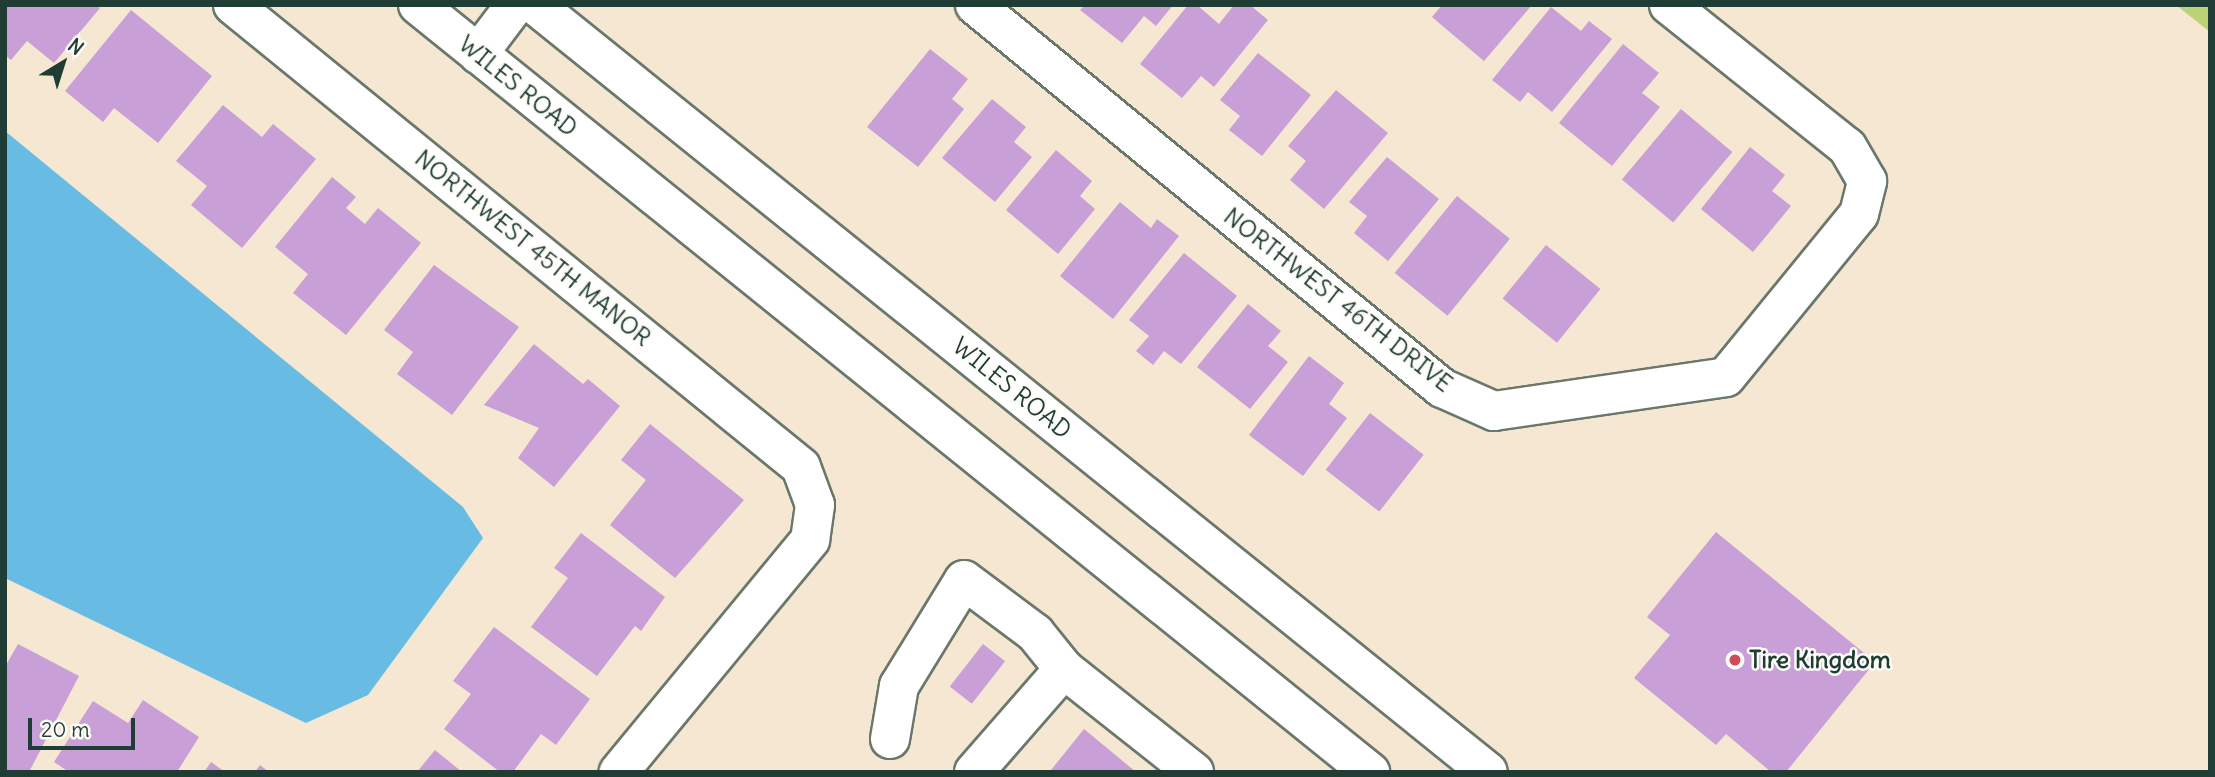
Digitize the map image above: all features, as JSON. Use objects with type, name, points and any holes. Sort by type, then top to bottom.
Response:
[{"type":"street","name":"NORTHWEST 45TH MANOR","points":[[233,5],[801,467],[816,505],[810,540],[619,772]]},
{"type":"street","points":[[478,54],[515,5]]},
{"type":"street","name":"WILES ROAD","points":[[536,5],[1488,772]]},
{"type":"street","name":"NORTHWEST 46TH DRIVE","points":[[975,5],[1442,388],[1494,411],[1726,377],[1754,347],[1859,214],[1867,181],[1847,146],[1669,5]]},
{"type":"street","name":"WILES ROAD","points":[[422,6],[478,54],[1370,772]]},
{"type":"street","points":[[890,739],[899,685],[964,580],[1035,633],[1064,670],[1194,772]]},
{"type":"street","points":[[974,772],[1064,670]]},
{"type":"green space","points":[[2176,5],[2210,5],[2210,32]]},
{"type":"water","points":[[5,131],[463,507],[483,538],[368,695],[306,723],[5,578]]},
{"type":"building","points":[[5,5],[96,5],[100,8],[54,63],[27,41],[11,60],[5,55]]},
{"type":"building","points":[[1085,5],[1173,5],[1156,26],[1144,16],[1122,43],[1080,10]]},
{"type":"building","points":[[1188,5],[1197,5],[1219,24],[1234,5],[1250,5],[1268,20],[1214,87],[1201,76],[1182,98],[1140,64]]},
{"type":"building","points":[[1442,5],[1532,5],[1484,61],[1432,17]]},
{"type":"building","points":[[1551,7],[1581,31],[1589,21],[1612,39],[1552,112],[1528,92],[1520,102],[1492,80]]},
{"type":"building","points":[[131,10],[212,76],[158,143],[114,108],[103,122],[65,91]]},
{"type":"building","points":[[1623,44],[1659,73],[1642,93],[1660,107],[1612,166],[1559,123]]},
{"type":"building","points":[[930,49],[968,79],[952,99],[964,109],[918,167],[867,127]]},
{"type":"building","points":[[1258,53],[1311,95],[1262,156],[1229,130],[1240,116],[1220,100]]},
{"type":"building","points":[[1336,90],[1388,133],[1324,209],[1290,180],[1306,161],[1288,146]]},
{"type":"building","points":[[992,99],[1026,127],[1014,142],[1032,157],[995,202],[942,158]]},
{"type":"building","points":[[223,105],[262,137],[273,124],[316,159],[242,248],[191,205],[207,186],[176,161]]},
{"type":"building","points":[[1681,109],[1732,152],[1673,223],[1622,179]]},
{"type":"building","points":[[1750,147],[1785,175],[1772,191],[1791,206],[1753,252],[1701,209]]},
{"type":"building","points":[[1056,150],[1092,181],[1080,196],[1095,209],[1058,254],[1006,210]]},
{"type":"building","points":[[1387,157],[1439,199],[1388,261],[1354,233],[1367,216],[1349,202]]},
{"type":"building","points":[[332,177],[356,197],[346,208],[365,224],[378,208],[421,243],[346,335],[293,293],[308,274],[275,247]]},
{"type":"building","points":[[1457,196],[1510,239],[1448,316],[1395,273]]},
{"type":"building","points":[[1120,202],[1151,228],[1157,219],[1179,236],[1113,319],[1060,276]]},
{"type":"building","points":[[1546,245],[1600,289],[1557,343],[1503,299]]},
{"type":"building","points":[[1184,253],[1237,296],[1181,364],[1164,351],[1153,365],[1136,351],[1149,336],[1129,320]]},
{"type":"building","points":[[434,265],[519,327],[452,415],[397,374],[413,352],[384,330]]},
{"type":"building","points":[[1248,304],[1281,331],[1268,346],[1288,362],[1250,409],[1197,367]]},
{"type":"building","points":[[534,344],[583,384],[588,379],[620,406],[554,487],[518,458],[539,428],[484,405]]},
{"type":"building","points":[[1309,356],[1344,383],[1329,404],[1347,418],[1303,476],[1249,435]]},
{"type":"building","points":[[1370,413],[1424,455],[1379,512],[1326,470]]},
{"type":"building","points":[[650,424],[744,500],[675,578],[610,525],[646,480],[621,460]]},
{"type":"building","points":[[1716,532],[1875,662],[1786,772],[1771,772],[1726,734],[1716,745],[1634,678],[1670,635],[1647,617]]},
{"type":"building","points":[[581,533],[665,597],[641,631],[635,626],[597,676],[531,627],[568,578],[554,568]]},
{"type":"building","points":[[494,627],[590,699],[556,745],[541,734],[513,772],[500,772],[444,729],[471,694],[453,681]]},
{"type":"building","points":[[18,644],[79,676],[29,772],[5,770],[5,667]]},
{"type":"building","points":[[983,644],[1005,661],[972,704],[950,687]]},
{"type":"building","points":[[143,700],[199,737],[177,772],[69,772],[54,762],[93,701],[128,723]]},
{"type":"building","points":[[1084,729],[1136,772],[1051,770]]},
{"type":"building","points":[[435,750],[462,772],[417,772]]},
{"type":"building","points":[[211,762],[225,772],[204,772]]},
{"type":"building","points":[[260,765],[269,772],[255,772]]},
{"type":"place","name":"Tire Kingdom","points":[[1735,660]]}]
